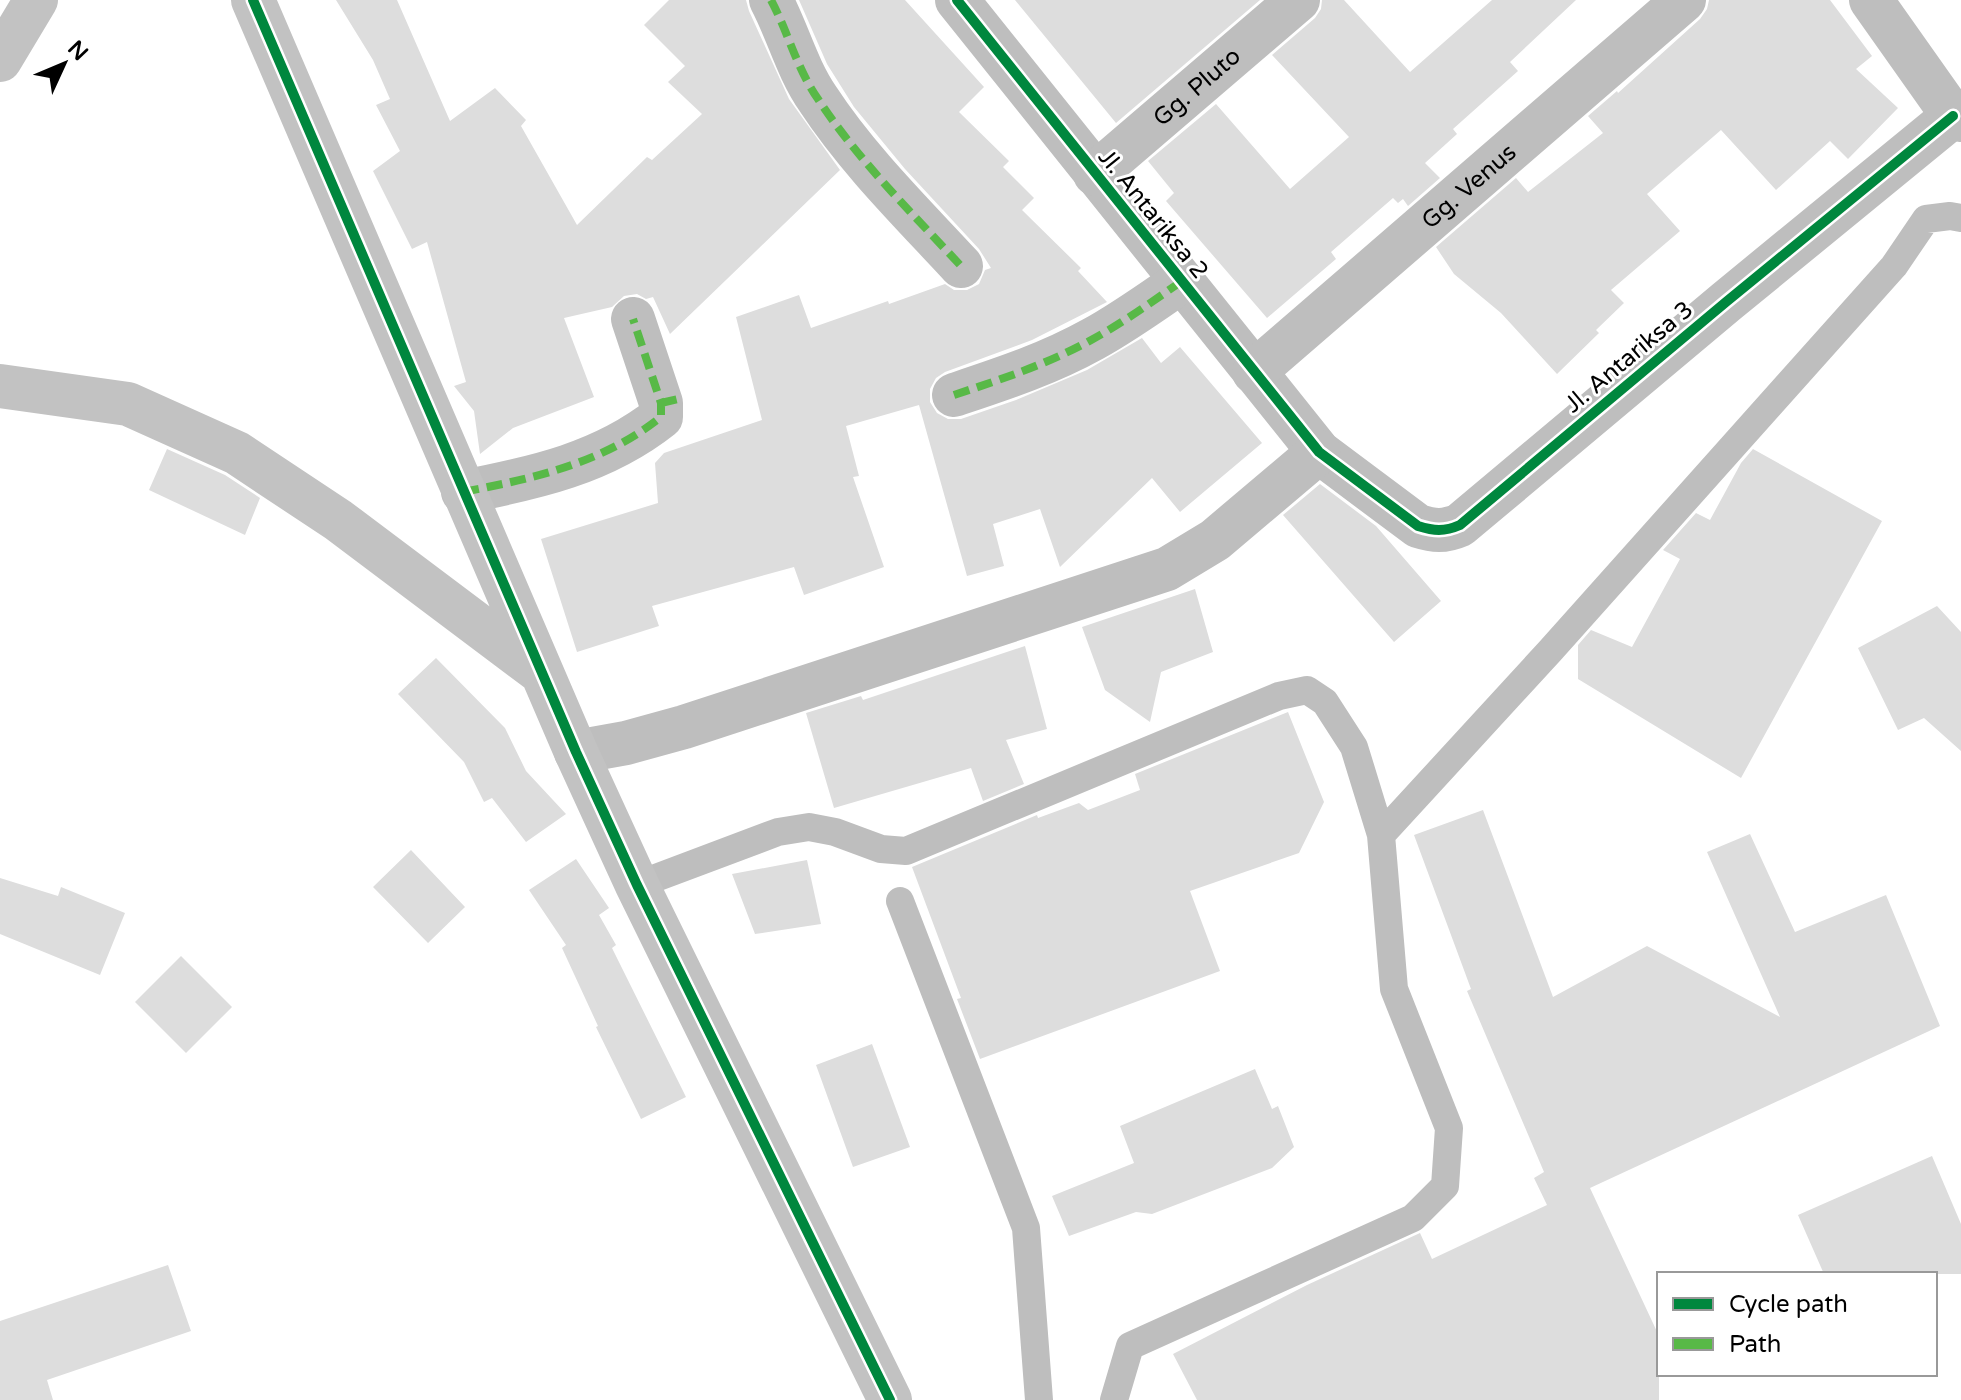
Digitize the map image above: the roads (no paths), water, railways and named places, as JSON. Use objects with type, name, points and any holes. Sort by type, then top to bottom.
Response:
[{"type":"street","points":[[0,60],[36,0]]},
{"type":"street","points":[[253,0],[576,752],[637,885],[890,1400]]},
{"type":"street","points":[[771,0],[800,69],[818,99],[899,199],[961,266]]},
{"type":"street","name":"Jl. Antariksa 2","points":[[957,0],[1319,452]]},
{"type":"street","name":"Gg. Pluto","points":[[1095,174],[1298,0]]},
{"type":"street","name":"Gg. Venus","points":[[1254,372],[1684,0]]},
{"type":"street","points":[[1871,0],[1957,118]]},
{"type":"street","name":"Jl. Antariksa 3","points":[[1319,452],[1418,526],[1432,531],[1447,531],[1460,525],[1726,302],[1957,118]]},
{"type":"street","points":[[954,395],[1025,371],[1069,351],[1121,322],[1182,281]]},
{"type":"street","points":[[463,492],[527,479],[590,460],[622,444],[661,417],[671,400],[633,319]]},
{"type":"street","points":[[0,386],[128,404],[237,453],[338,520],[541,672]]},
{"type":"street","points":[[576,752],[626,743],[684,727],[1167,569],[1215,540],[1319,452]]},
{"type":"lane","points":[[1381,835],[1894,266],[1926,219],[1961,218]]},
{"type":"lane","points":[[637,885],[778,832],[809,827],[835,832],[881,849],[906,851],[1279,696],[1307,690],[1325,702],[1354,747],[1381,835],[1394,989],[1449,1128],[1445,1186],[1413,1218],[1130,1346],[1114,1400]]},
{"type":"lane","points":[[900,901],[1026,1228],[1039,1400]]}]
